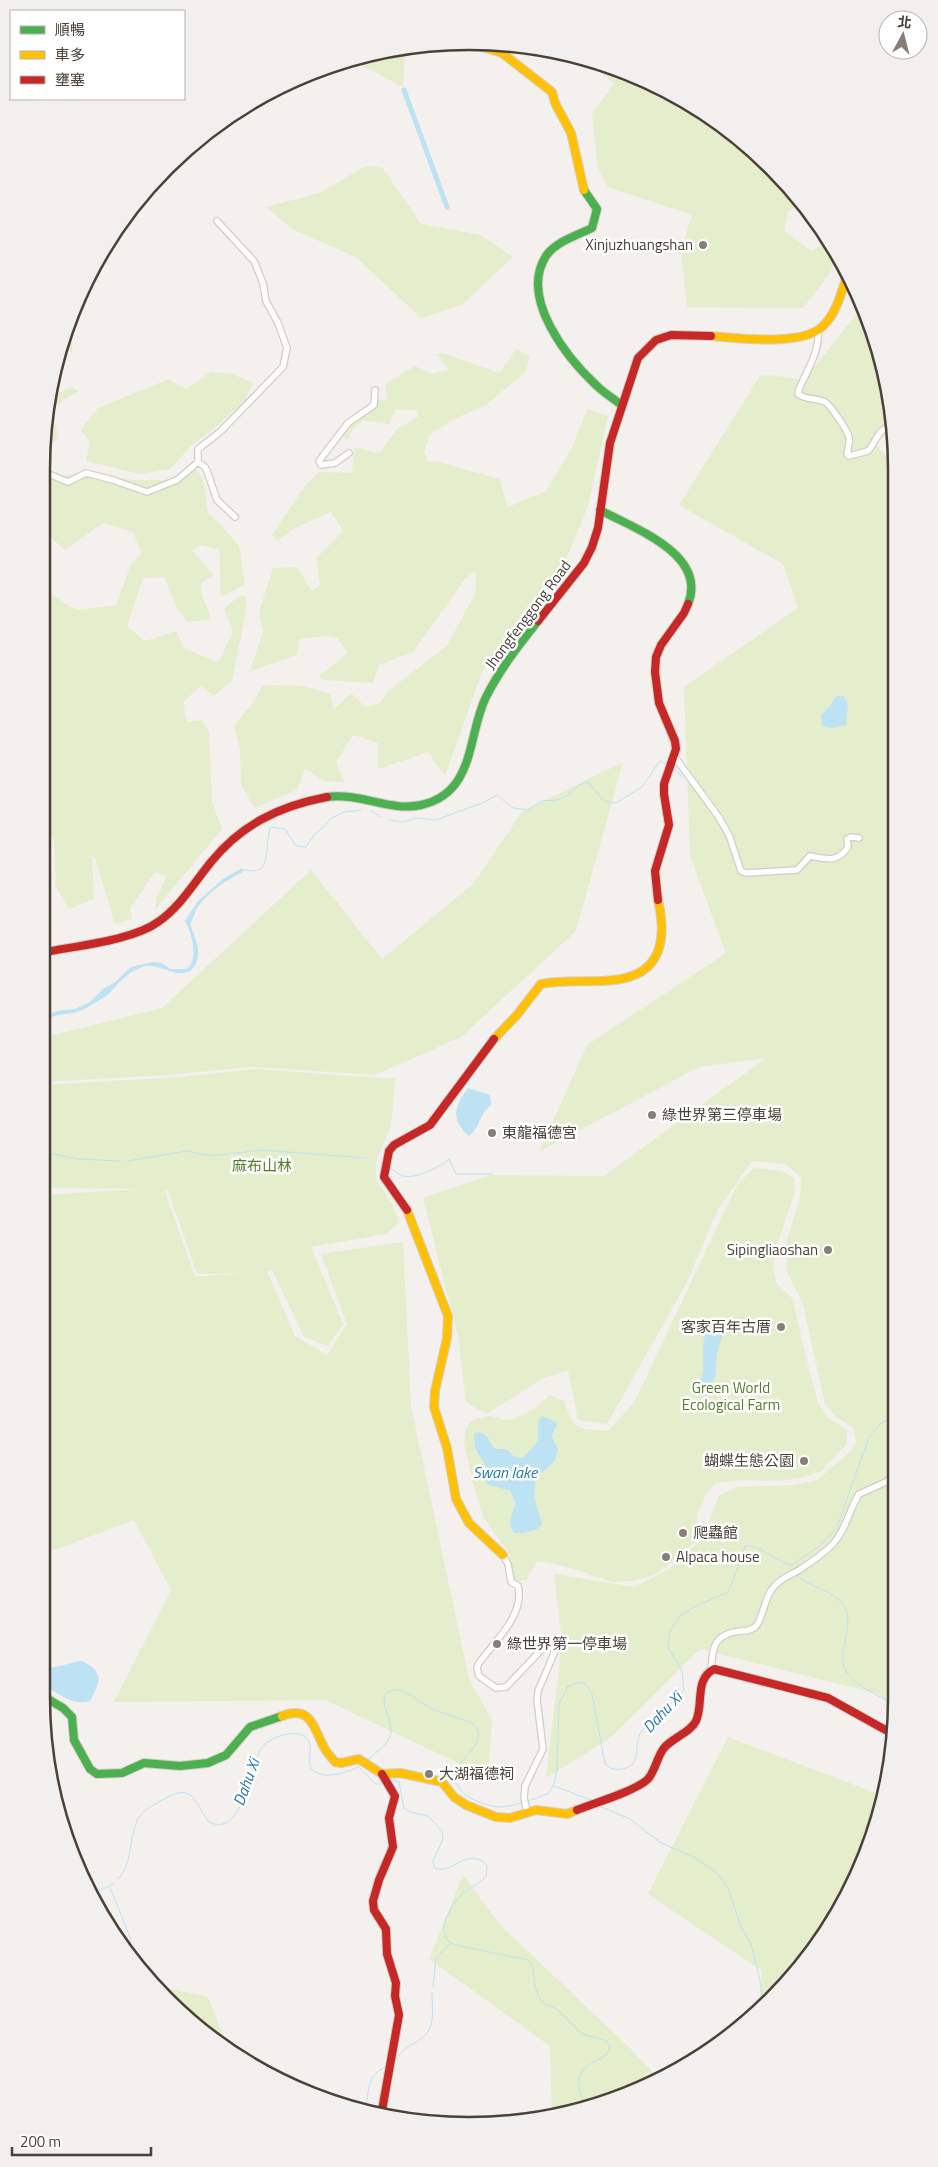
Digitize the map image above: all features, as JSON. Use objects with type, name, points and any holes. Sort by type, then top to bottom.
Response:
[{"type":"street","points":[[493,51],[502,54],[552,92],[553,103],[571,134],[582,186],[587,199],[597,209],[592,228],[546,254],[538,274],[537,291],[542,312],[564,348],[592,382],[621,405]]},
{"type":"street","points":[[50,474],[68,482],[86,474],[114,480],[147,492],[177,480],[198,462],[198,449],[220,432],[283,367],[287,348],[278,323],[266,302],[263,283],[254,260],[217,221]]},
{"type":"street","points":[[844,283],[835,309],[818,330],[819,338],[816,352],[799,389],[800,396],[822,401],[829,405],[848,434],[850,442],[847,454],[849,456],[868,450],[879,432],[885,428]]},
{"type":"street","name":"Jhongfenggong Road","points":[[50,951],[137,932],[158,922],[177,903],[231,837],[269,815],[332,796],[360,798],[406,807],[420,806],[437,800],[461,778],[467,767],[483,704],[500,673],[584,563],[592,547],[600,510],[610,443],[638,358],[648,346],[663,338],[680,334],[792,338],[818,330]]},
{"type":"street","points":[[349,453],[335,463],[321,465],[319,461],[348,423],[374,405],[375,390]]},
{"type":"street","points":[[198,462],[208,471],[217,500],[235,517]]},
{"type":"street","points":[[527,1812],[524,1798],[525,1786],[543,1749],[537,1700],[538,1691],[554,1651],[551,1646],[545,1646],[506,1687],[496,1688],[479,1676],[477,1668],[479,1663],[516,1612],[519,1602],[518,1586],[511,1582],[508,1564],[495,1544],[466,1519],[456,1501],[444,1437],[434,1416],[436,1385],[448,1325],[448,1316],[410,1216],[404,1204],[386,1180],[384,1172],[386,1159],[394,1145],[430,1124],[486,1046],[516,1016],[541,984],[561,980],[616,981],[636,976],[652,962],[662,944],[664,935],[663,918],[655,872],[668,833],[668,817],[663,790],[664,782],[674,756],[676,742],[664,718],[654,664],[658,649],[686,613],[692,590],[691,578],[686,564],[670,549],[600,510]]},
{"type":"street","points":[[674,756],[718,816],[729,835],[741,871],[746,873],[786,869],[797,870],[810,856],[832,860],[842,856],[848,848],[847,839],[851,837],[859,838]]},
{"type":"street","points":[[382,1774],[396,1772],[437,1780],[445,1784],[454,1797],[466,1805],[496,1817],[510,1818],[536,1810],[567,1814],[642,1784],[654,1770],[664,1748],[695,1723],[699,1712],[700,1689],[703,1680],[711,1670],[716,1643],[719,1638],[725,1634],[748,1631],[755,1627],[759,1622],[767,1595],[775,1585],[832,1545],[839,1536],[859,1494],[888,1480]]},
{"type":"street","points":[[711,1670],[720,1669],[764,1683],[838,1701],[869,1722],[886,1731]]},
{"type":"street","points":[[50,1700],[63,1708],[72,1717],[74,1740],[90,1769],[97,1774],[122,1773],[144,1763],[180,1766],[208,1763],[226,1755],[250,1727],[289,1713],[303,1715],[314,1724],[328,1756],[335,1762],[341,1763],[357,1759],[365,1762],[382,1774],[395,1799],[389,1818],[394,1844],[379,1880],[374,1906],[386,1930],[386,1954],[396,1983],[395,1996],[399,2015],[392,2068],[383,2108]]},
{"type":"green space","points":[[405,55],[403,87],[360,64]]},
{"type":"green space","points":[[600,71],[654,93],[702,121],[745,154],[784,193],[795,207],[788,211],[784,231],[812,251],[822,243],[834,264],[827,277],[803,308],[687,307],[681,250],[692,215],[607,187],[598,168],[592,114],[614,84]]},
{"type":"green space","points":[[366,166],[382,167],[421,224],[481,235],[513,257],[463,304],[421,318],[357,258],[292,229],[266,207],[319,193]]},
{"type":"green space","points":[[858,313],[866,334],[880,387],[886,434],[876,445],[888,458],[888,469],[888,1705],[879,1694],[700,1649],[610,1738],[546,1778],[562,1641],[554,1574],[634,1587],[668,1570],[701,1540],[719,1496],[737,1487],[795,1485],[817,1480],[850,1452],[856,1442],[853,1427],[837,1418],[825,1404],[803,1304],[787,1272],[786,1243],[799,1201],[802,1178],[785,1164],[752,1161],[718,1209],[686,1284],[607,1424],[578,1420],[568,1370],[542,1379],[487,1414],[466,1402],[458,1336],[423,1198],[491,1175],[604,1176],[766,1058],[699,1067],[539,1152],[587,1045],[726,953],[690,856],[684,687],[798,608],[783,564],[679,505],[760,376],[770,375],[804,380]]},
{"type":"green space","points":[[72,334],[72,351],[67,352]]},
{"type":"green space","points":[[516,349],[530,356],[525,372],[485,406],[458,417],[430,434],[424,453],[429,463],[436,461],[499,479],[508,507],[546,491],[572,448],[587,409],[608,416],[588,506],[564,564],[482,672],[445,776],[428,752],[378,769],[378,743],[353,735],[336,762],[344,782],[324,781],[305,768],[297,790],[254,808],[241,784],[240,750],[234,726],[252,704],[263,685],[304,686],[330,694],[334,710],[351,693],[365,707],[380,703],[388,691],[447,646],[475,594],[476,571],[465,579],[413,652],[379,665],[373,683],[325,680],[319,676],[348,653],[337,638],[326,636],[299,639],[297,655],[250,671],[263,632],[259,612],[273,568],[297,567],[312,591],[320,585],[316,558],[343,531],[331,512],[295,528],[277,541],[272,535],[304,487],[319,472],[352,473],[354,447],[380,453],[397,429],[419,416],[417,410],[396,409],[389,424],[363,420],[350,433],[349,439],[341,436],[347,424],[377,399],[388,401],[385,384],[415,366],[431,374],[449,370],[436,354],[443,353],[499,373]]},
{"type":"green space","points":[[211,372],[231,374],[253,382],[245,400],[219,425],[193,444],[170,469],[139,474],[86,461],[90,442],[81,430],[98,408],[169,379],[186,389]]},
{"type":"green space","points":[[72,387],[79,391],[64,399],[55,408],[57,393]]},
{"type":"green space","points":[[54,418],[59,439],[51,442]]},
{"type":"green space","points":[[195,466],[203,480],[208,513],[239,546],[245,584],[221,597],[219,549],[199,545],[192,551],[214,575],[201,583],[203,598],[211,619],[188,622],[176,606],[164,577],[143,578],[127,626],[145,641],[176,631],[184,648],[218,663],[233,632],[224,608],[241,595],[246,597],[246,610],[232,681],[214,696],[201,686],[183,702],[187,722],[202,720],[209,732],[212,802],[222,829],[155,910],[157,896],[167,876],[155,872],[130,908],[132,919],[115,924],[95,858],[92,856],[94,899],[69,909],[56,887],[54,842],[50,833],[50,594],[77,610],[116,605],[131,564],[142,554],[133,532],[103,523],[65,550],[50,537],[50,479],[90,470],[131,480],[166,480]]},
{"type":"green space","points":[[623,762],[576,931],[461,1037],[375,1075],[253,1067],[166,1075],[50,1081],[50,1036],[162,1008],[311,870],[382,959],[473,884],[522,812]]},
{"type":"green space","name":"麻布山林","points":[[256,1069],[395,1079],[391,1126],[376,1162],[376,1179],[392,1204],[399,1222],[386,1234],[311,1247],[343,1324],[328,1346],[304,1337],[272,1270],[267,1271],[295,1336],[327,1355],[347,1324],[321,1254],[403,1242],[411,1406],[469,1679],[492,1720],[488,1777],[325,1700],[114,1702],[171,1590],[134,1520],[60,1548],[50,1550],[50,1194],[143,1189],[50,1188],[50,1084],[180,1077]],"holes":[[[164,1189],[168,1190],[197,1274],[244,1273],[195,1277]]]},
{"type":"green space","name":"Green World Ecological Farm","points":[[754,1168],[782,1171],[794,1178],[795,1191],[776,1249],[773,1269],[777,1284],[793,1299],[818,1403],[828,1418],[847,1430],[847,1444],[820,1472],[800,1478],[778,1481],[738,1480],[716,1483],[705,1496],[697,1515],[698,1540],[657,1574],[634,1581],[612,1582],[565,1566],[537,1561],[527,1580],[513,1581],[510,1555],[483,1516],[472,1480],[464,1442],[466,1428],[474,1419],[490,1416],[506,1420],[517,1418],[532,1410],[550,1395],[564,1401],[571,1419],[578,1427],[608,1431],[634,1403],[737,1185]]},
{"type":"green space","points":[[728,1737],[877,1793],[866,1833],[845,1883],[832,1908],[801,1953],[760,1999],[762,1971],[648,1894]]},
{"type":"green space","points":[[463,1875],[500,1925],[632,2050],[654,2074],[604,2095],[552,2109],[550,2046],[429,1959]]},
{"type":"green space","points":[[167,1988],[208,1997],[224,2037],[193,2013]]},
{"type":"water","points":[[836,696],[844,696],[848,705],[846,725],[832,728],[822,726],[821,715]]},
{"type":"water","points":[[242,868],[243,872],[217,888],[205,898],[196,910],[190,924],[198,952],[198,958],[193,968],[188,972],[176,973],[158,967],[142,967],[133,971],[108,994],[91,1005],[77,1012],[50,1018],[50,1014],[57,1011],[75,1009],[90,1002],[104,988],[114,983],[131,967],[153,962],[162,963],[170,969],[187,969],[193,959],[193,946],[185,921],[198,901],[223,879]]},
{"type":"water","points":[[468,1088],[490,1095],[491,1105],[487,1108],[476,1128],[469,1136],[459,1124],[456,1113],[457,1107]]},
{"type":"water","points":[[715,1324],[722,1325],[725,1328],[717,1353],[715,1377],[706,1397],[694,1393],[703,1372],[705,1335]]},
{"type":"water","name":"Swan lake","points":[[542,1416],[556,1422],[557,1425],[552,1436],[558,1450],[554,1462],[536,1478],[534,1497],[542,1524],[534,1530],[515,1533],[510,1522],[515,1502],[510,1491],[487,1484],[484,1479],[485,1465],[475,1448],[474,1433],[485,1434],[495,1449],[506,1449],[515,1457],[523,1458],[538,1440],[539,1422]]},
{"type":"water","points":[[82,1661],[97,1673],[98,1682],[90,1701],[77,1702],[60,1695],[50,1688],[50,1667]]},
{"type":"waterway","points":[[404,90],[447,207]]},
{"type":"waterway","points":[[389,820],[403,822],[417,818],[436,820],[482,803],[497,795],[513,808],[528,810],[543,800],[552,801],[564,797],[576,787],[588,782],[603,800],[616,803],[642,787],[660,761],[666,764]]},
{"type":"waterway","points":[[674,768],[682,777]]},
{"type":"waterway","points":[[243,870],[255,871],[262,868],[266,858],[271,827],[285,829],[296,846],[306,847],[314,835],[330,819],[344,812],[361,810]]},
{"type":"waterway","points":[[370,810],[381,817]]},
{"type":"waterway","points":[[128,1161],[187,1151],[211,1156],[262,1150],[366,1158]]},
{"type":"waterway","points":[[50,1153],[77,1159],[120,1161]]},
{"type":"waterway","points":[[389,1167],[403,1176],[414,1176],[434,1169],[449,1159],[456,1174],[492,1174]]},
{"type":"waterway","points":[[792,1565],[818,1547],[836,1530],[869,1437],[881,1423],[888,1420]]},
{"type":"waterway","name":"Dahu Xi","points":[[529,1801],[549,1793],[553,1786],[557,1770],[559,1704],[568,1686],[581,1682],[586,1685],[592,1694],[605,1764],[617,1770],[630,1766],[635,1760],[640,1734],[644,1727],[680,1697],[684,1690],[682,1671],[668,1647],[670,1631],[681,1615],[698,1605],[727,1593],[745,1546],[755,1547],[791,1565]]},
{"type":"waterway","points":[[796,1575],[828,1592],[844,1606],[848,1622],[843,1651],[845,1670],[865,1688],[888,1701]]},
{"type":"waterway","name":"Dahu Xi","points":[[366,1761],[383,1747],[390,1737],[391,1731],[384,1699],[386,1694],[392,1690],[402,1691],[435,1710],[467,1721],[477,1729],[477,1743],[456,1771],[456,1783],[465,1794],[478,1802],[499,1807],[521,1803]]},
{"type":"waterway","name":"Dahu Xi","points":[[118,1879],[129,1857],[136,1824],[144,1812],[164,1799],[181,1793],[187,1794],[196,1801],[209,1822],[221,1824],[231,1819],[245,1795],[259,1752],[265,1744],[276,1738],[290,1734],[302,1735],[310,1745],[311,1768],[321,1774],[343,1773],[361,1765]]},
{"type":"waterway","points":[[360,1768],[375,1784],[384,1784]]},
{"type":"waterway","points":[[389,1782],[394,1780],[399,1782],[404,1808],[410,1812],[428,1816],[442,1831],[443,1839],[433,1861],[435,1868],[447,1868],[469,1859],[483,1861],[487,1866],[486,1877],[460,1896],[451,1908],[444,1930],[445,1936],[449,1941],[456,1945],[528,1960],[533,1966],[535,1988],[542,2002],[558,2010],[582,2034],[605,2040],[610,2045],[605,2056],[583,2070],[579,2086],[584,2101]]},
{"type":"waterway","points":[[554,1786],[591,1800]]},
{"type":"waterway","points":[[599,1806],[630,1819],[661,1843],[694,1857],[717,1873],[729,1890],[741,1927],[751,1944],[762,1997]]},
{"type":"waterway","name":"Dahu Xi","points":[[97,1890],[113,1884]]},
{"type":"waterway","points":[[110,1887],[130,1937],[131,1944]]},
{"type":"waterway","points":[[433,1987],[436,1958],[450,1944]]},
{"type":"waterway","points":[[396,2060],[403,2050],[423,2037],[430,2028],[432,1993]]},
{"type":"waterway","points":[[367,2101],[374,2075],[388,2066]]},
{"type":"traffic: fast","points":[[584,190],[597,209],[592,228],[561,243],[550,251],[539,272],[538,290],[542,308],[561,344],[585,374],[600,389],[621,405]]},
{"type":"traffic: fast","points":[[600,510],[648,534],[678,557],[687,571],[691,586],[688,604]]},
{"type":"traffic: fast","points":[[327,797],[351,797],[398,806],[409,806],[421,805],[439,798],[452,788],[461,776],[467,761],[480,712],[491,687],[538,621]]},
{"type":"traffic: fast","points":[[50,1700],[63,1708],[72,1717],[74,1740],[90,1769],[97,1774],[122,1773],[144,1763],[180,1766],[208,1763],[226,1755],[250,1727],[282,1716]]},
{"type":"traffic: slow","points":[[496,51],[502,53],[552,92],[555,103],[571,133],[584,190]]},
{"type":"traffic: slow","points":[[711,336],[770,340],[787,339],[815,332],[824,325],[832,314],[845,283]]},
{"type":"traffic: slow","points":[[494,1039],[516,1016],[541,984],[614,980],[630,977],[642,971],[651,963],[661,941],[661,914],[658,900]]},
{"type":"traffic: slow","points":[[407,1210],[448,1316],[447,1338],[435,1391],[434,1407],[447,1448],[456,1499],[469,1523],[503,1555]]},
{"type":"traffic: slow","points":[[282,1716],[292,1713],[306,1716],[315,1727],[325,1749],[335,1762],[341,1763],[359,1759],[382,1774],[400,1773],[442,1782],[454,1797],[466,1805],[496,1817],[510,1818],[536,1810],[567,1814],[577,1810]]},
{"type":"traffic: jam","points":[[538,621],[584,563],[592,547],[598,528],[610,443],[638,358],[656,340],[671,335],[711,336]]},
{"type":"traffic: jam","points":[[658,900],[655,871],[669,825],[664,784],[676,749],[675,741],[659,703],[655,672],[656,657],[661,645],[684,613],[688,604]]},
{"type":"traffic: jam","points":[[50,951],[133,934],[158,922],[173,909],[211,862],[235,837],[262,819],[277,812],[327,797]]},
{"type":"traffic: jam","points":[[407,1210],[384,1177],[389,1151],[394,1145],[430,1125],[494,1039]]},
{"type":"traffic: jam","points":[[577,1810],[625,1792],[648,1779],[664,1748],[690,1729],[696,1721],[704,1679],[714,1669],[828,1698],[886,1730]]},
{"type":"traffic: jam","points":[[382,1774],[395,1796],[389,1818],[393,1847],[379,1880],[373,1901],[374,1910],[386,1929],[387,1954],[396,1983],[395,1996],[399,2015],[382,2108]]},
{"type":"place","name":"Xinjuzhuangshan","points":[[703,245]]},
{"type":"place","name":"綠世界第三停車場","points":[[652,1115]]},
{"type":"place","name":"東龍福德宮","points":[[492,1133]]},
{"type":"place","name":"Sipingliaoshan","points":[[828,1250]]},
{"type":"place","name":"客家百年古厝","points":[[781,1327]]},
{"type":"place","name":"蝴蝶生態公園","points":[[804,1461]]},
{"type":"place","name":"爬蟲館","points":[[683,1533]]},
{"type":"place","name":"Alpaca house","points":[[666,1557]]},
{"type":"place","name":"綠世界第一停車場","points":[[497,1644]]},
{"type":"place","name":"大湖福德祠","points":[[429,1774]]}]
